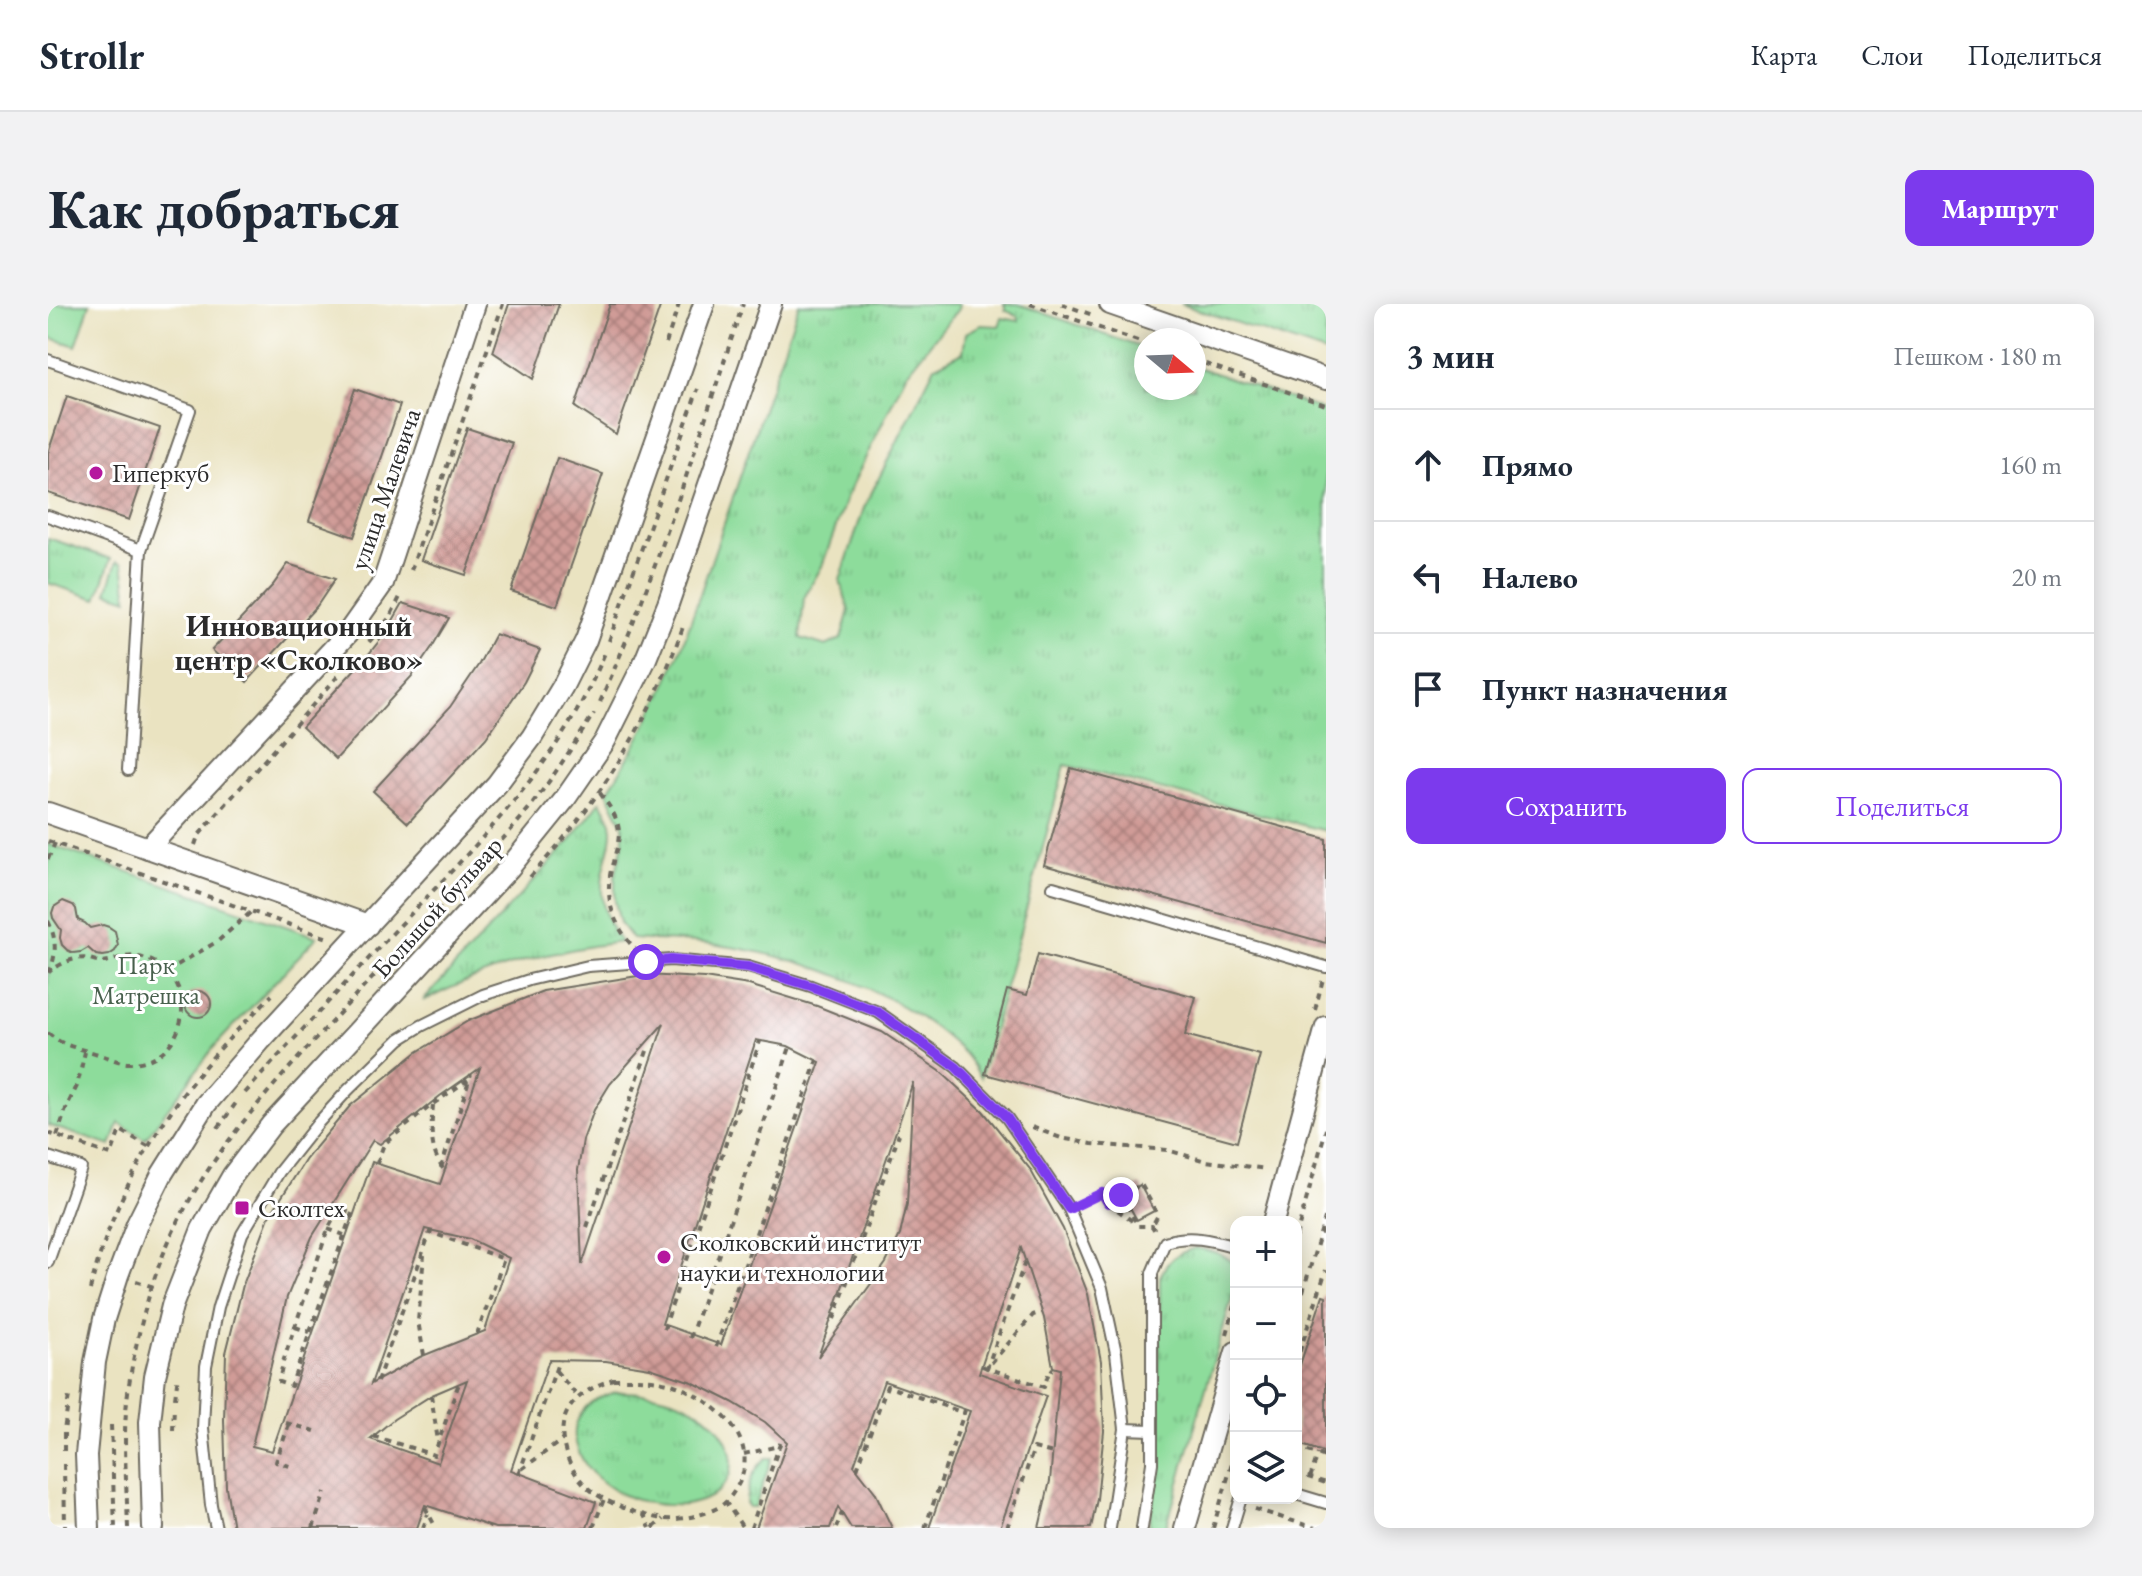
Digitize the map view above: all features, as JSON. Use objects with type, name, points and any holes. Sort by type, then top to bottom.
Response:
[{"type":"street","name":"улица Малевича","points":[[148,848],[347,634],[383,583],[475,304]]},
{"type":"street","name":"Большой бульвар","points":[[89,1528],[86,1455],[95,1362],[108,1304],[137,1224],[162,1174],[206,1104],[497,784],[532,737],[586,640],[704,304]]},
{"type":"street","name":"Большой бульвар","points":[[153,1528],[150,1422],[155,1376],[172,1306],[202,1229],[233,1175],[271,1125],[510,867],[565,799],[605,741],[645,661],[668,604],[771,304]]},
{"type":"street","points":[[1110,304],[1326,379]]},
{"type":"street","points":[[48,813],[368,925]]},
{"type":"street","points":[[1275,1216],[1326,1027]]},
{"type":"street","points":[[1185,1528],[1234,1360]]},
{"type":"lane","points":[[48,360],[190,410],[141,550],[128,770]]},
{"type":"lane","points":[[48,516],[141,550]]},
{"type":"lane","points":[[1053,887],[1326,967]]},
{"type":"lane","points":[[216,1528],[203,1428],[206,1366],[218,1307],[242,1234],[279,1172],[348,1090],[400,1039],[454,1008],[529,980],[588,966],[671,960],[748,967],[811,986],[878,1012],[956,1067],[1007,1118],[1069,1209],[1102,1288],[1116,1353],[1125,1429],[1110,1528]]},
{"type":"lane","points":[[48,1157],[81,1168],[48,1262]]},
{"type":"lane","points":[[1142,1528],[1152,1463],[1152,1273],[1165,1242],[1189,1236],[1230,1245]]},
{"type":"lane","points":[[1125,1429],[1152,1430]]},
{"type":"lane","points":[[1302,1496],[1326,1503]]},
{"type":"lane","points":[[1232,1528],[1239,1504]]},
{"type":"path","points":[[128,1528],[125,1435],[130,1379],[152,1286],[179,1220],[217,1155],[249,1112],[512,829],[552,779],[595,712],[621,655],[655,563],[743,304]]},
{"type":"path","points":[[1030,304],[1134,340]]},
{"type":"path","points":[[1206,364],[1326,405]]},
{"type":"path","points":[[600,793],[618,826],[619,842],[609,876],[610,904],[616,926],[629,942]]},
{"type":"path","points":[[48,841],[328,938]]},
{"type":"path","points":[[48,859],[55,843]]},
{"type":"path","points":[[167,971],[218,941],[252,911]]},
{"type":"path","points":[[48,921],[55,947],[49,973]]},
{"type":"path","points":[[48,1033],[66,1045],[129,1063],[150,1059],[167,1047],[179,1030],[183,1009],[178,988],[167,971],[150,960],[129,956],[103,962],[73,959],[49,973]]},
{"type":"path","points":[[664,1329],[760,1041]]},
{"type":"path","points":[[690,1338],[790,1047]]},
{"type":"path","points":[[587,1227],[648,1048]]},
{"type":"path","points":[[57,1136],[67,1106],[75,1094],[85,1052]]},
{"type":"path","points":[[716,1347],[817,1060]]},
{"type":"path","points":[[377,1163],[384,1144],[406,1123],[433,1102],[470,1077],[443,1170],[436,1157],[431,1134],[433,1102]]},
{"type":"path","points":[[1007,1118],[1061,1138],[1092,1144],[1167,1150],[1206,1161],[1275,1170]]},
{"type":"path","points":[[1302,1216],[1326,1129]]},
{"type":"path","points":[[48,1133],[111,1155],[120,1130],[148,1146]]},
{"type":"path","points":[[834,1319],[899,1134]]},
{"type":"path","points":[[1108,1203],[1141,1184],[1158,1215],[1152,1226]]},
{"type":"path","points":[[1069,1209],[1102,1193],[1108,1203],[1138,1226],[1152,1226]]},
{"type":"path","points":[[1122,1196],[1138,1226]]},
{"type":"path","points":[[339,1209],[353,1214],[290,1388],[279,1382],[328,1229],[339,1209]]},
{"type":"path","points":[[1302,1295],[1326,1214]]},
{"type":"path","points":[[1152,1226],[1165,1242]]},
{"type":"path","points":[[328,1229],[344,1235]]},
{"type":"path","points":[[377,1382],[430,1232],[504,1259],[477,1334]]},
{"type":"path","points":[[1319,1240],[1326,1242]]},
{"type":"path","points":[[424,1355],[418,1321],[427,1241]]},
{"type":"path","points":[[985,1367],[1025,1262]]},
{"type":"path","points":[[1297,1360],[1326,1270]]},
{"type":"path","points":[[985,1367],[1033,1315],[1042,1312]]},
{"type":"path","points":[[295,1327],[310,1332]]},
{"type":"path","points":[[559,1360],[520,1471],[562,1440]]},
{"type":"path","points":[[985,1367],[1044,1387],[1050,1369],[1053,1370]]},
{"type":"path","points":[[555,1370],[578,1397]]},
{"type":"path","points":[[613,1379],[648,1379],[673,1385],[702,1398],[727,1419],[743,1444],[745,1468],[735,1492],[717,1508],[686,1518],[663,1519],[604,1499],[587,1487],[570,1466],[562,1440],[564,1416],[578,1397],[595,1385],[613,1379]]},
{"type":"path","points":[[373,1436],[434,1458],[459,1383]]},
{"type":"path","points":[[857,1469],[887,1386],[965,1411],[925,1528]]},
{"type":"path","points":[[431,1395],[438,1444]]},
{"type":"path","points":[[290,1466],[276,1462],[288,1423],[315,1431]]},
{"type":"path","points":[[751,1528],[782,1438]]},
{"type":"path","points":[[744,1454],[779,1446]]},
{"type":"path","points":[[1007,1528],[1034,1448],[1053,1453]]},
{"type":"path","points":[[1302,1449],[1326,1457]]},
{"type":"path","points":[[1310,1478],[1318,1454]]},
{"type":"path","points":[[1213,1528],[1230,1470]]},
{"type":"path","points":[[1302,1475],[1326,1483]]},
{"type":"path","points":[[313,1528],[325,1492]]},
{"type":"path","points":[[593,1528],[597,1509],[604,1499]]},
{"type":"path","points":[[725,1501],[743,1528]]},
{"type":"path","points":[[425,1507],[436,1528]]},
{"type":"path","points":[[1255,1509],[1315,1528]]},
{"type":"path","points":[[643,1513],[651,1528],[663,1519]]},
{"type":"path","points":[[836,1528],[842,1513]]},
{"type":"path","points":[[423,1528],[428,1514]]},
{"type":"green space","points":[[48,304],[90,304],[76,346],[48,337]]},
{"type":"green space","points":[[799,304],[959,304],[906,374],[847,496],[822,566],[804,598],[800,638],[826,646],[841,639],[849,610],[840,580],[864,508],[935,366],[963,352],[966,333],[981,325],[999,326],[1002,318],[1019,321],[1019,317],[1005,310],[1003,304],[1018,304],[1134,345],[1134,400],[1206,400],[1206,370],[1326,411],[1326,831],[1065,765],[981,1077],[966,1055],[938,1030],[911,1011],[849,980],[783,958],[750,951],[697,942],[632,939],[620,923],[615,902],[615,877],[623,843],[623,825],[607,792],[649,720],[683,644]]},
{"type":"green space","points":[[1181,304],[1326,304],[1326,353]]},
{"type":"green space","points":[[48,538],[111,559],[97,599],[48,583]]},
{"type":"green space","points":[[117,561],[123,563],[128,599],[107,592]]},
{"type":"green space","points":[[600,802],[612,829],[603,875],[603,902],[611,927],[621,942],[519,962],[423,1001],[569,842]]},
{"type":"green space","name":"Парк Матрешка","points":[[48,844],[317,937],[214,1047],[145,1139],[119,1123],[111,1146],[48,1125]]},
{"type":"green space","points":[[1196,1248],[1230,1260],[1230,1304],[1166,1528],[1149,1528],[1158,1466],[1160,1277],[1166,1266],[1183,1252]]},
{"type":"green space","points":[[616,1392],[665,1397],[684,1403],[705,1416],[715,1425],[729,1448],[732,1461],[724,1484],[702,1501],[666,1505],[623,1495],[599,1479],[581,1457],[575,1427],[588,1405]]},
{"type":"green space","points":[[766,1458],[772,1458],[755,1507],[749,1507],[746,1503],[749,1484]]},
{"type":"building","points":[[509,304],[559,304],[533,379],[493,352]]},
{"type":"building","points":[[610,304],[661,304],[616,434],[575,407]]},
{"type":"building","points":[[355,389],[400,405],[354,537],[309,521]]},
{"type":"building","name":"Гиперкуб","points":[[67,396],[160,428],[129,520],[48,493],[48,453]]},
{"type":"building","points":[[467,428],[512,443],[466,575],[421,560]]},
{"type":"building","points":[[557,458],[603,474],[557,606],[511,591]]},
{"type":"building","points":[[288,564],[335,579],[317,606],[247,682],[212,650],[273,585]]},
{"type":"building","points":[[403,603],[449,618],[412,676],[336,759],[302,727],[368,655]]},
{"type":"building","points":[[495,634],[540,650],[524,682],[486,738],[408,823],[373,791],[450,707]]},
{"type":"building","points":[[1071,768],[1326,839],[1326,943],[1044,865]]},
{"type":"building","points":[[63,901],[73,905],[78,920],[90,928],[103,925],[115,931],[118,945],[115,951],[103,956],[96,955],[88,948],[73,953],[67,950],[62,945],[61,930],[52,913],[54,907]]},
{"type":"building","points":[[1038,954],[1196,997],[1185,1035],[1260,1055],[1237,1142],[985,1074],[1007,990],[1027,995]]},
{"type":"building","name":"Сколковский институт науки и технологии","points":[[644,975],[704,978],[749,985],[817,1006],[882,1032],[940,1071],[983,1111],[1030,1169],[1063,1229],[1088,1294],[1101,1361],[1104,1431],[1091,1528],[1039,1528],[1050,1481],[1060,1369],[1053,1367],[1044,1318],[1021,1248],[979,1373],[1046,1396],[1000,1528],[929,1528],[970,1411],[884,1381],[854,1465],[875,1492],[892,1528],[851,1528],[838,1507],[830,1528],[756,1528],[787,1442],[765,1422],[692,1382],[650,1368],[606,1361],[549,1360],[511,1470],[596,1502],[587,1528],[495,1528],[425,1505],[417,1528],[233,1528],[226,1487],[226,1353],[243,1285],[269,1217],[306,1159],[350,1106],[417,1052],[468,1021],[543,991]],"holes":[[[664,1023],[582,1265],[578,1170],[583,1140],[594,1110],[610,1084]],[[756,1040],[788,1046],[820,1062],[721,1345],[662,1324]],[[480,1068],[440,1184],[372,1162],[272,1451],[252,1446],[287,1297],[312,1237],[373,1140],[380,1144]],[[913,1082],[907,1204],[900,1235],[886,1263],[818,1357]],[[425,1229],[470,1239],[509,1258],[485,1331],[420,1357],[371,1384]],[[467,1380],[438,1463],[370,1439],[394,1419],[432,1395]]]},
{"type":"building","points":[[198,991],[207,995],[211,1004],[207,1013],[198,1017],[189,1013],[185,1004],[189,995]]},
{"type":"building","points":[[1140,1185],[1154,1211],[1137,1220],[1123,1195]]},
{"type":"building","points":[[1323,1295],[1326,1296],[1326,1453],[1302,1445],[1302,1359]]},
{"type":"place","name":"Гиперкуб","points":[[96,473]]},
{"type":"place","name":"Сколтех","points":[[242,1208]]},
{"type":"place","name":"Сколковский институт науки и технологии","points":[[664,1257]]},
{"type":"district","name":"Инновационный центр «Сколково»","points":[[299,643]]},
{"type":"route","points":[[646,962],[671,960],[748,967],[811,986],[878,1012],[956,1067],[1007,1118],[1069,1209],[1102,1193],[1108,1203],[1121,1195]]}]
